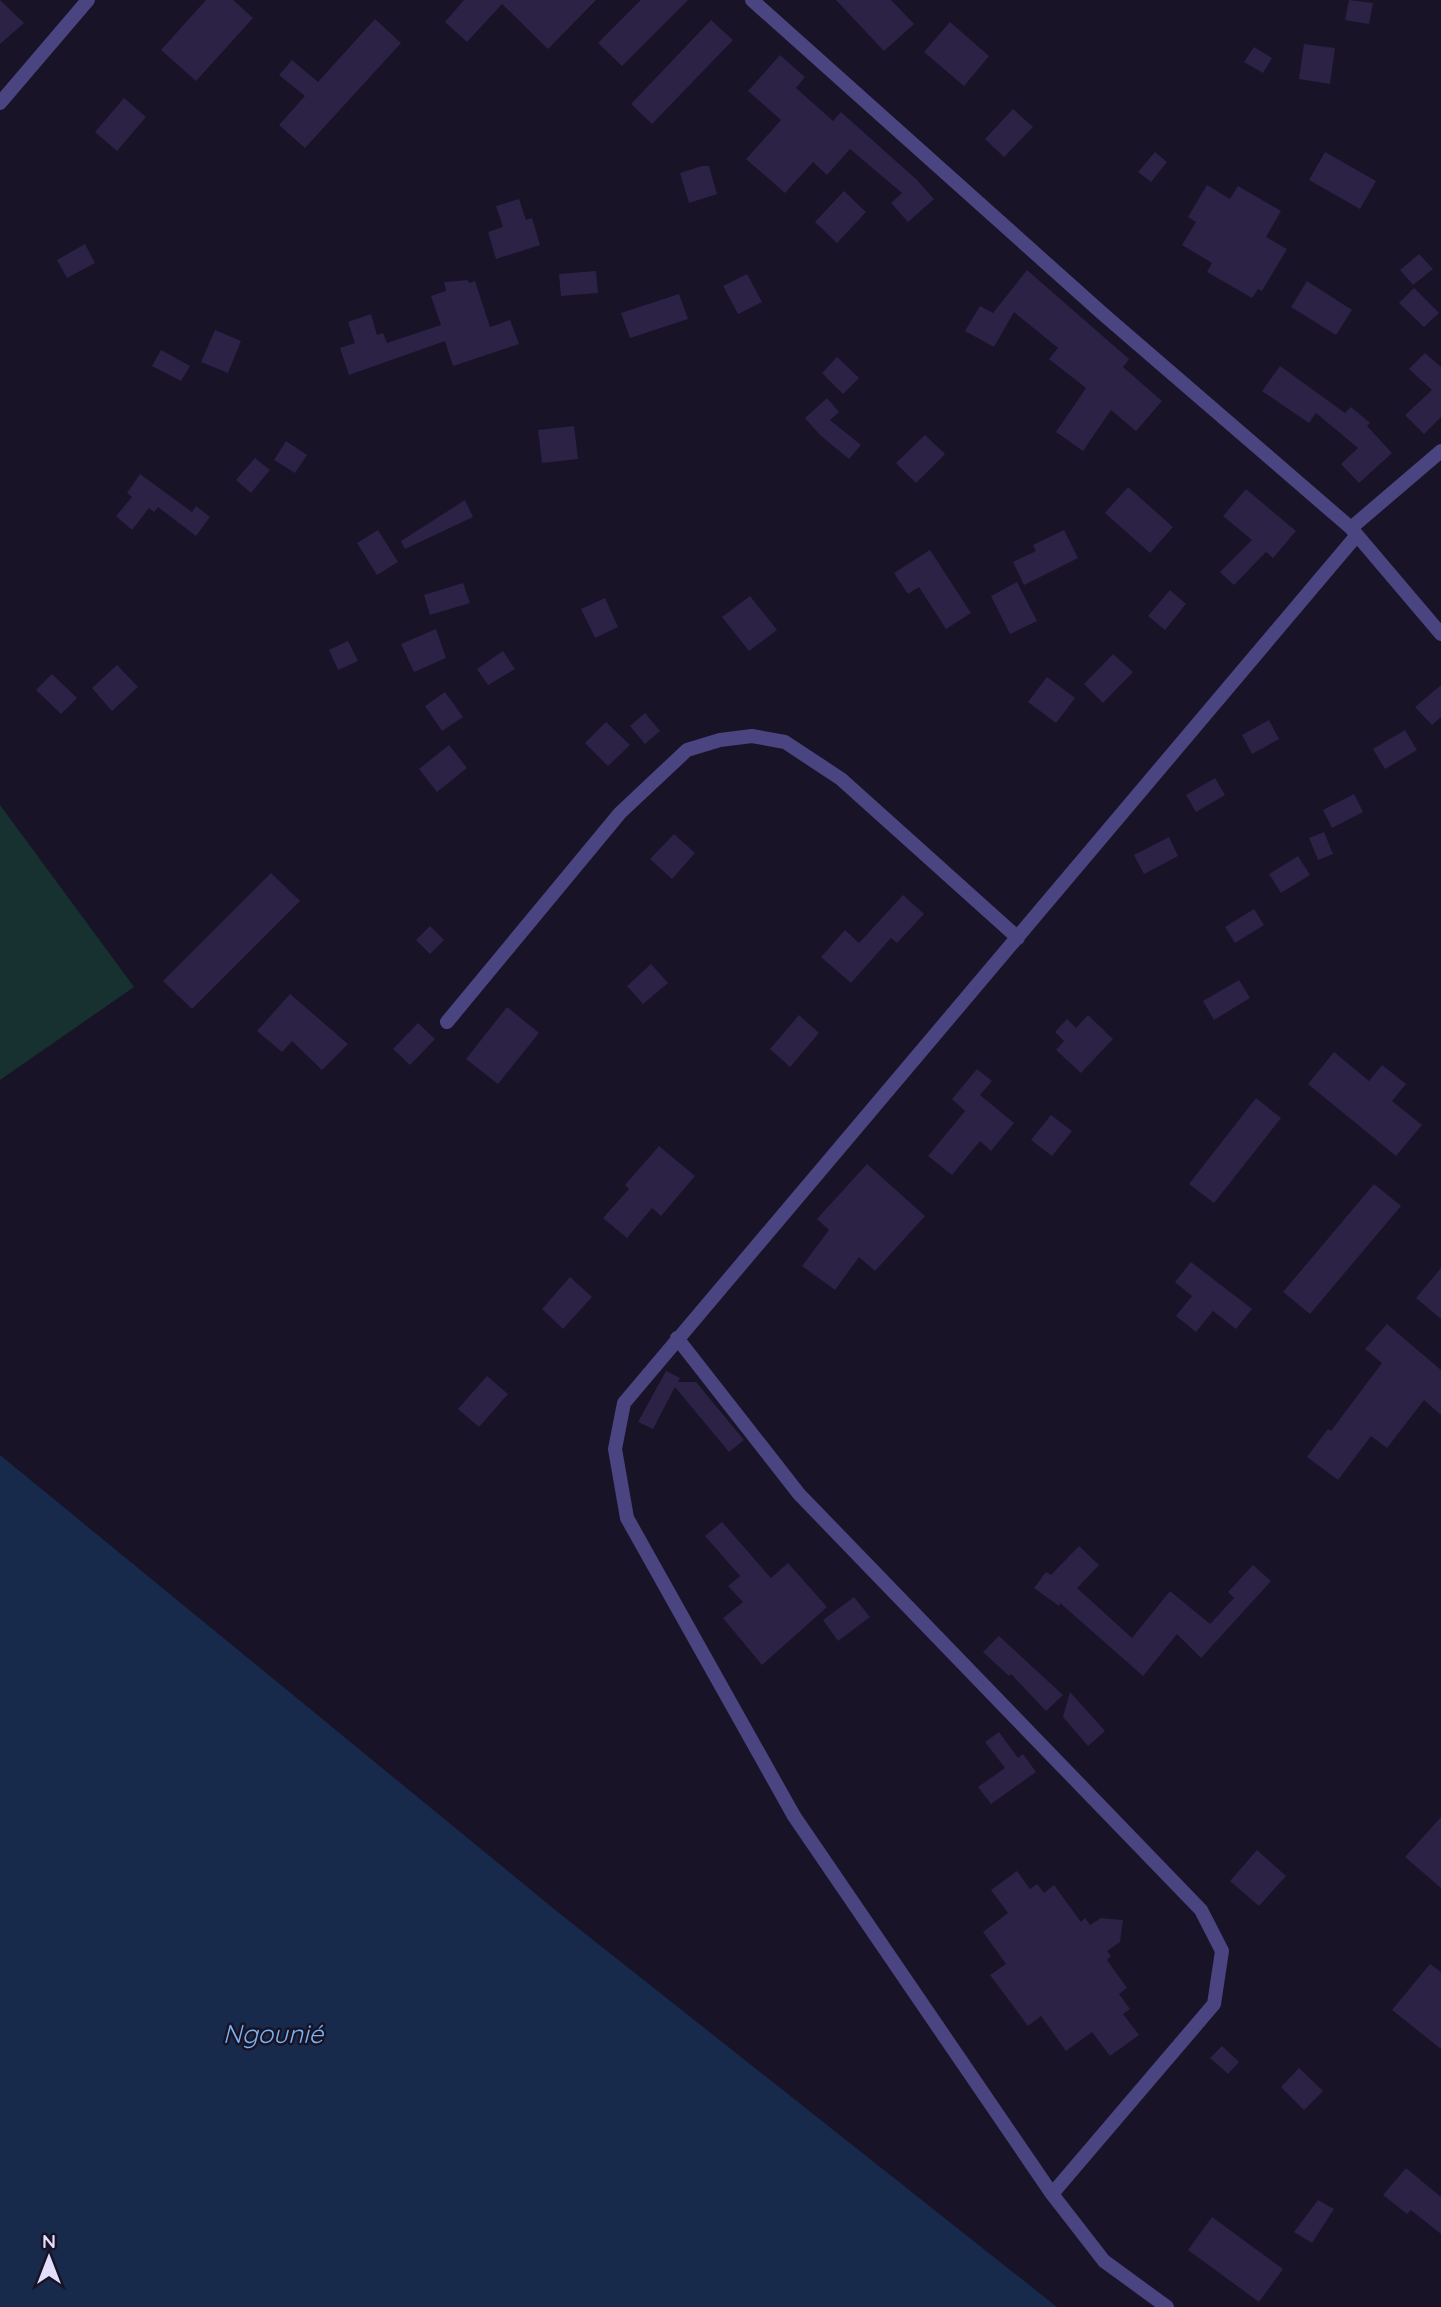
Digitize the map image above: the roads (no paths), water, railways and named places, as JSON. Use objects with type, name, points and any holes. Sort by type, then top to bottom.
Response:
[{"type":"street","points":[[0,103],[88,0]]},
{"type":"street","points":[[752,0],[1103,314],[1354,532],[1441,635]]},
{"type":"street","points":[[1167,2307],[1104,2261],[1052,2194],[794,1816],[627,1518],[615,1449],[624,1403],[677,1338],[1018,938],[1354,532],[1441,451]]},
{"type":"street","points":[[447,1022],[620,813],[687,750],[720,740],[752,736],[786,743],[841,779],[1018,938]]},
{"type":"street","points":[[677,1338],[799,1494],[1201,1910],[1222,1951],[1214,2004],[1052,2194]]},
{"type":"water","name":"Ngounié","points":[[0,1455],[559,1913],[1057,2307],[0,2307]]}]
